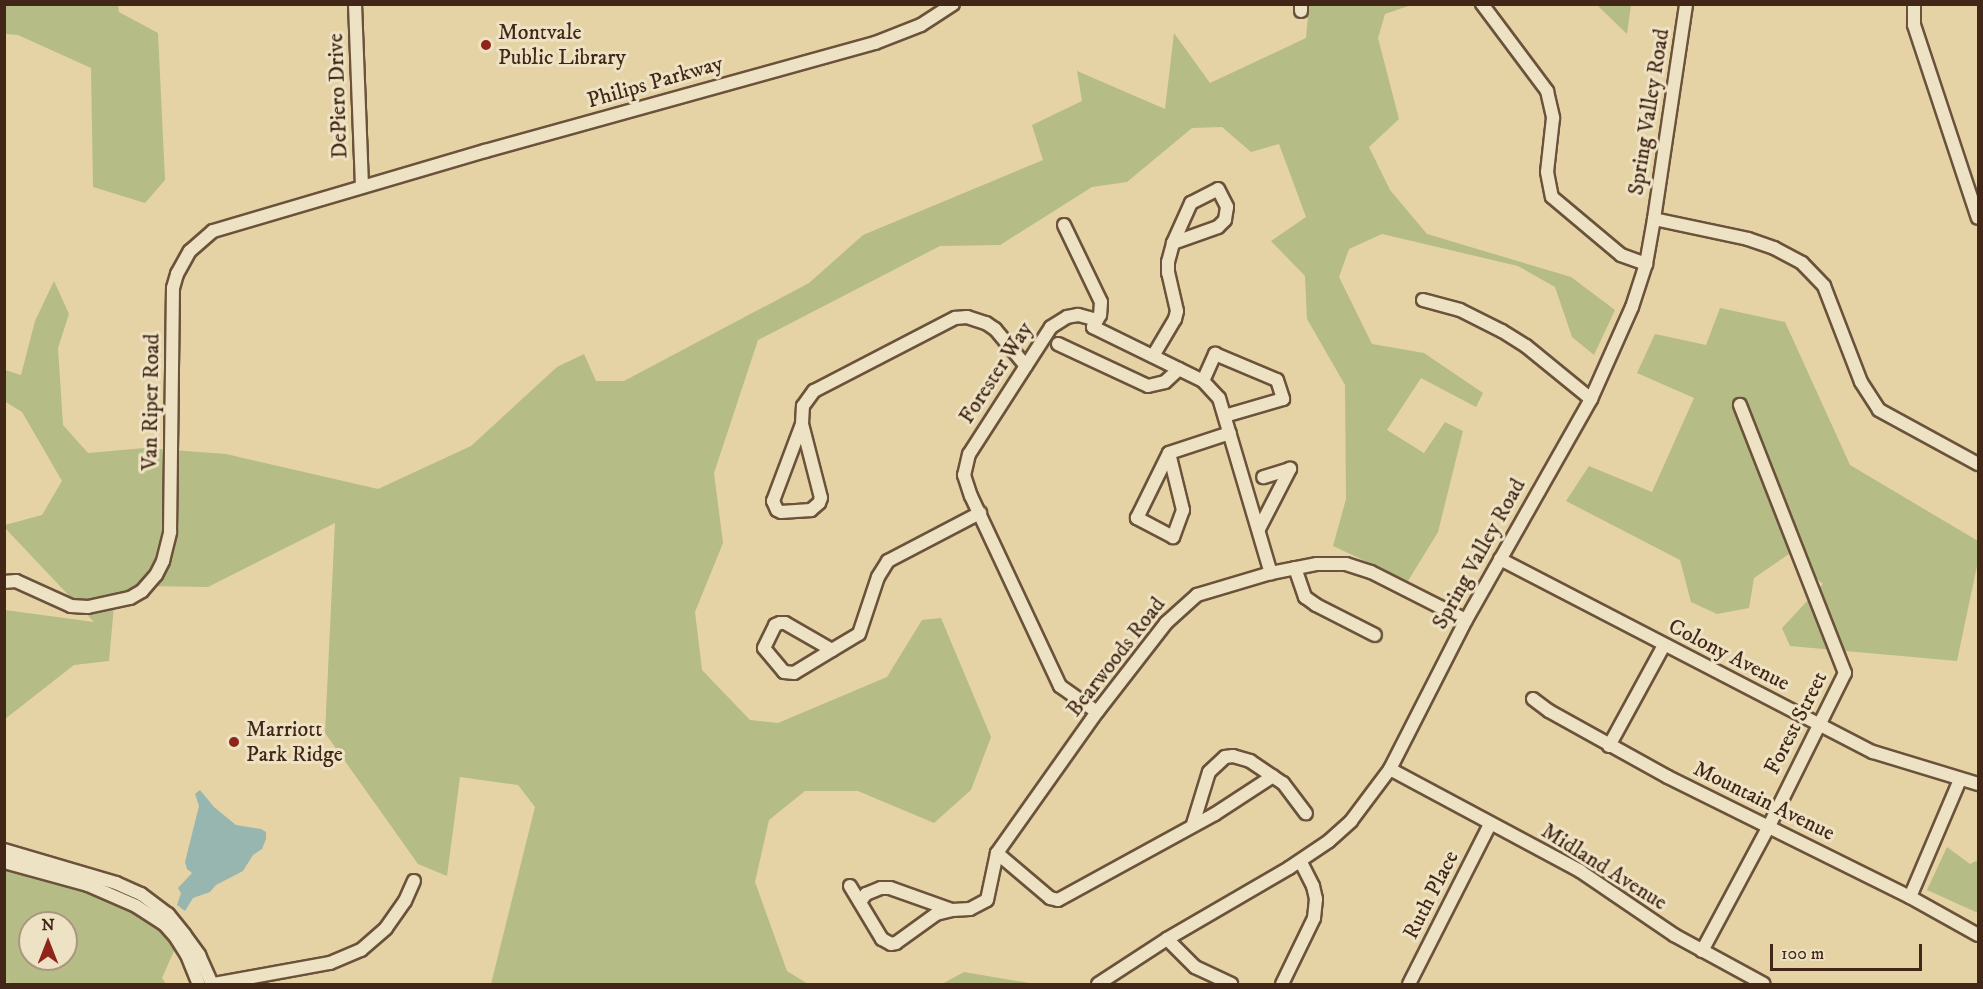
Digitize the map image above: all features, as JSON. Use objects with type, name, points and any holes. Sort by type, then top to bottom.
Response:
[{"type":"street","name":"DePiero Drive","points":[[356,4],[362,186]]},
{"type":"street","name":"Philips Parkway","points":[[362,186],[875,43],[921,25],[953,4]]},
{"type":"street","points":[[1482,4],[1547,91],[1553,118],[1547,172],[1552,197],[1621,255],[1646,264]]},
{"type":"street","name":"Spring Valley Road","points":[[1098,984],[1167,939],[1300,861],[1351,821],[1390,769],[1466,620],[1591,399],[1632,307],[1646,264],[1686,4]]},
{"type":"street","points":[[1914,4],[1914,25],[1975,195],[1978,218]]},
{"type":"street","name":"Van Riper Road","points":[[4,582],[16,581],[71,606],[88,607],[124,600],[150,584],[163,561],[170,532],[173,288],[183,262],[202,239],[225,226],[362,186]]},
{"type":"street","points":[[1153,356],[1177,311],[1168,273],[1173,243],[1191,203],[1218,189],[1227,207],[1225,220],[1218,227],[1173,243]]},
{"type":"street","points":[[1654,219],[1748,239],[1781,251],[1802,263],[1824,286],[1861,382],[1879,410],[1978,464]]},
{"type":"street","points":[[1064,225],[1101,302],[1102,308],[1093,327],[1203,381],[1219,398],[1271,573]]},
{"type":"street","points":[[1423,300],[1460,309],[1502,331],[1526,346],[1591,399]]},
{"type":"street","name":"Forester Way","points":[[1097,320],[1078,315],[1058,321],[1045,335],[969,454],[965,464],[966,486],[1060,686],[1097,712]]},
{"type":"street","points":[[802,424],[821,498],[819,504],[811,510],[781,512],[777,510],[773,501],[802,424],[803,406],[814,391],[956,318],[967,317],[986,323],[995,329],[1026,366]]},
{"type":"street","points":[[1058,344],[1140,384],[1156,385],[1165,382],[1179,369]]},
{"type":"street","points":[[1203,381],[1215,354],[1277,380],[1283,399],[1225,416]]},
{"type":"street","name":"Forest Street","points":[[1702,951],[1769,826],[1845,673],[1740,405]]},
{"type":"street","points":[[1169,453],[1183,510],[1173,537],[1137,518],[1169,453],[1230,433]]},
{"type":"street","points":[[1259,529],[1290,469],[1263,477]]},
{"type":"street","points":[[832,651],[780,623],[775,625],[765,648],[782,670],[789,673],[832,651],[859,634],[878,577],[888,561],[980,513]]},
{"type":"street","name":"Colony Avenue","points":[[1500,559],[1873,752],[1978,784]]},
{"type":"street","name":"Bearwoods Road","points":[[849,885],[882,939],[891,944],[936,914],[970,909],[987,900],[997,853],[1097,712],[1166,623],[1197,595],[1295,568],[1346,564],[1371,572],[1466,620]]},
{"type":"street","points":[[1295,568],[1302,591],[1310,601],[1375,635]]},
{"type":"street","points":[[1609,746],[1664,645]]},
{"type":"street","name":"Mountain Avenue","points":[[1533,699],[1609,746],[1910,897],[1978,935]]},
{"type":"street","points":[[1193,824],[1209,772],[1225,757],[1242,757],[1273,776],[1283,783],[1306,813]]},
{"type":"street","name":"Midland Avenue","points":[[1390,769],[1580,871],[1645,917],[1764,984]]},
{"type":"street","points":[[997,853],[1050,898],[1058,900],[1246,796],[1273,776]]},
{"type":"street","points":[[1910,897],[1960,780]]},
{"type":"street","name":"Ruth Place","points":[[1409,984],[1490,824]]},
{"type":"street","points":[[4,850],[89,880],[165,925],[187,955],[199,984]]},
{"type":"street","points":[[1282,984],[1314,918],[1316,899],[1313,886],[1300,861]]},
{"type":"street","points":[[4,862],[89,880],[141,894],[168,914],[199,955],[213,984],[344,958],[367,945],[386,928],[405,901],[414,881]]},
{"type":"street","points":[[860,902],[873,890],[890,888],[952,910]]},
{"type":"street","points":[[1167,939],[1195,967],[1231,984]]},
{"type":"green space","points":[[5,4],[118,5],[119,12],[158,33],[165,180],[145,203],[93,187],[91,68],[18,35],[5,34]]},
{"type":"green space","points":[[1414,4],[1385,14],[1378,38],[1399,119],[1369,147],[1390,190],[1427,234],[1571,277],[1615,310],[1594,355],[1572,337],[1555,287],[1518,266],[1382,234],[1349,249],[1339,277],[1372,344],[1424,353],[1483,393],[1476,407],[1421,378],[1387,430],[1424,453],[1445,422],[1463,431],[1438,532],[1408,581],[1333,546],[1346,499],[1345,385],[1307,319],[1305,276],[1271,241],[1306,217],[1279,144],[1251,152],[1222,127],[1192,128],[1127,182],[1092,187],[1000,245],[940,246],[758,340],[714,473],[723,543],[695,612],[702,670],[750,720],[778,723],[887,677],[922,620],[941,618],[991,737],[971,790],[934,823],[858,791],[805,791],[769,820],[755,882],[787,971],[808,984],[491,984],[535,807],[518,785],[460,777],[447,876],[418,864],[325,733],[335,523],[208,587],[146,586],[114,606],[109,661],[74,665],[5,719],[5,610],[94,622],[5,528],[5,525],[42,515],[62,481],[22,412],[4,401],[5,370],[21,375],[35,321],[54,281],[69,314],[58,348],[63,425],[88,453],[145,448],[226,454],[378,489],[471,446],[557,367],[584,354],[596,381],[624,381],[809,283],[863,235],[1043,160],[1032,125],[1082,101],[1077,71],[1165,109],[1174,33],[1210,83],[1306,38],[1309,5]]},
{"type":"green space","points":[[1597,5],[1631,5],[1627,34]]},
{"type":"green space","points":[[1720,308],[1785,322],[1850,465],[1978,541],[1978,561],[1957,661],[1790,646],[1782,628],[1823,584],[1789,554],[1754,578],[1749,608],[1717,614],[1691,602],[1680,560],[1566,501],[1589,466],[1652,492],[1694,398],[1637,373],[1655,334],[1706,345]]},
{"type":"green space","points":[[1947,847],[1970,864],[1978,860],[1978,913],[1927,890]]},
{"type":"green space","points":[[4,854],[146,906],[181,935],[162,978],[166,984],[18,984],[5,982]]},
{"type":"green space","points":[[964,972],[1035,984],[942,984]]},
{"type":"water","points":[[200,790],[214,807],[236,825],[261,829],[266,832],[266,839],[262,849],[253,855],[243,871],[216,885],[210,892],[193,898],[185,911],[177,905],[181,893],[178,888],[192,873],[187,869],[185,862],[199,806],[195,794]]},
{"type":"place","name":"Montvale Public Library","points":[[486,45]]},
{"type":"place","name":"Marriott Park Ridge","points":[[234,742]]}]
